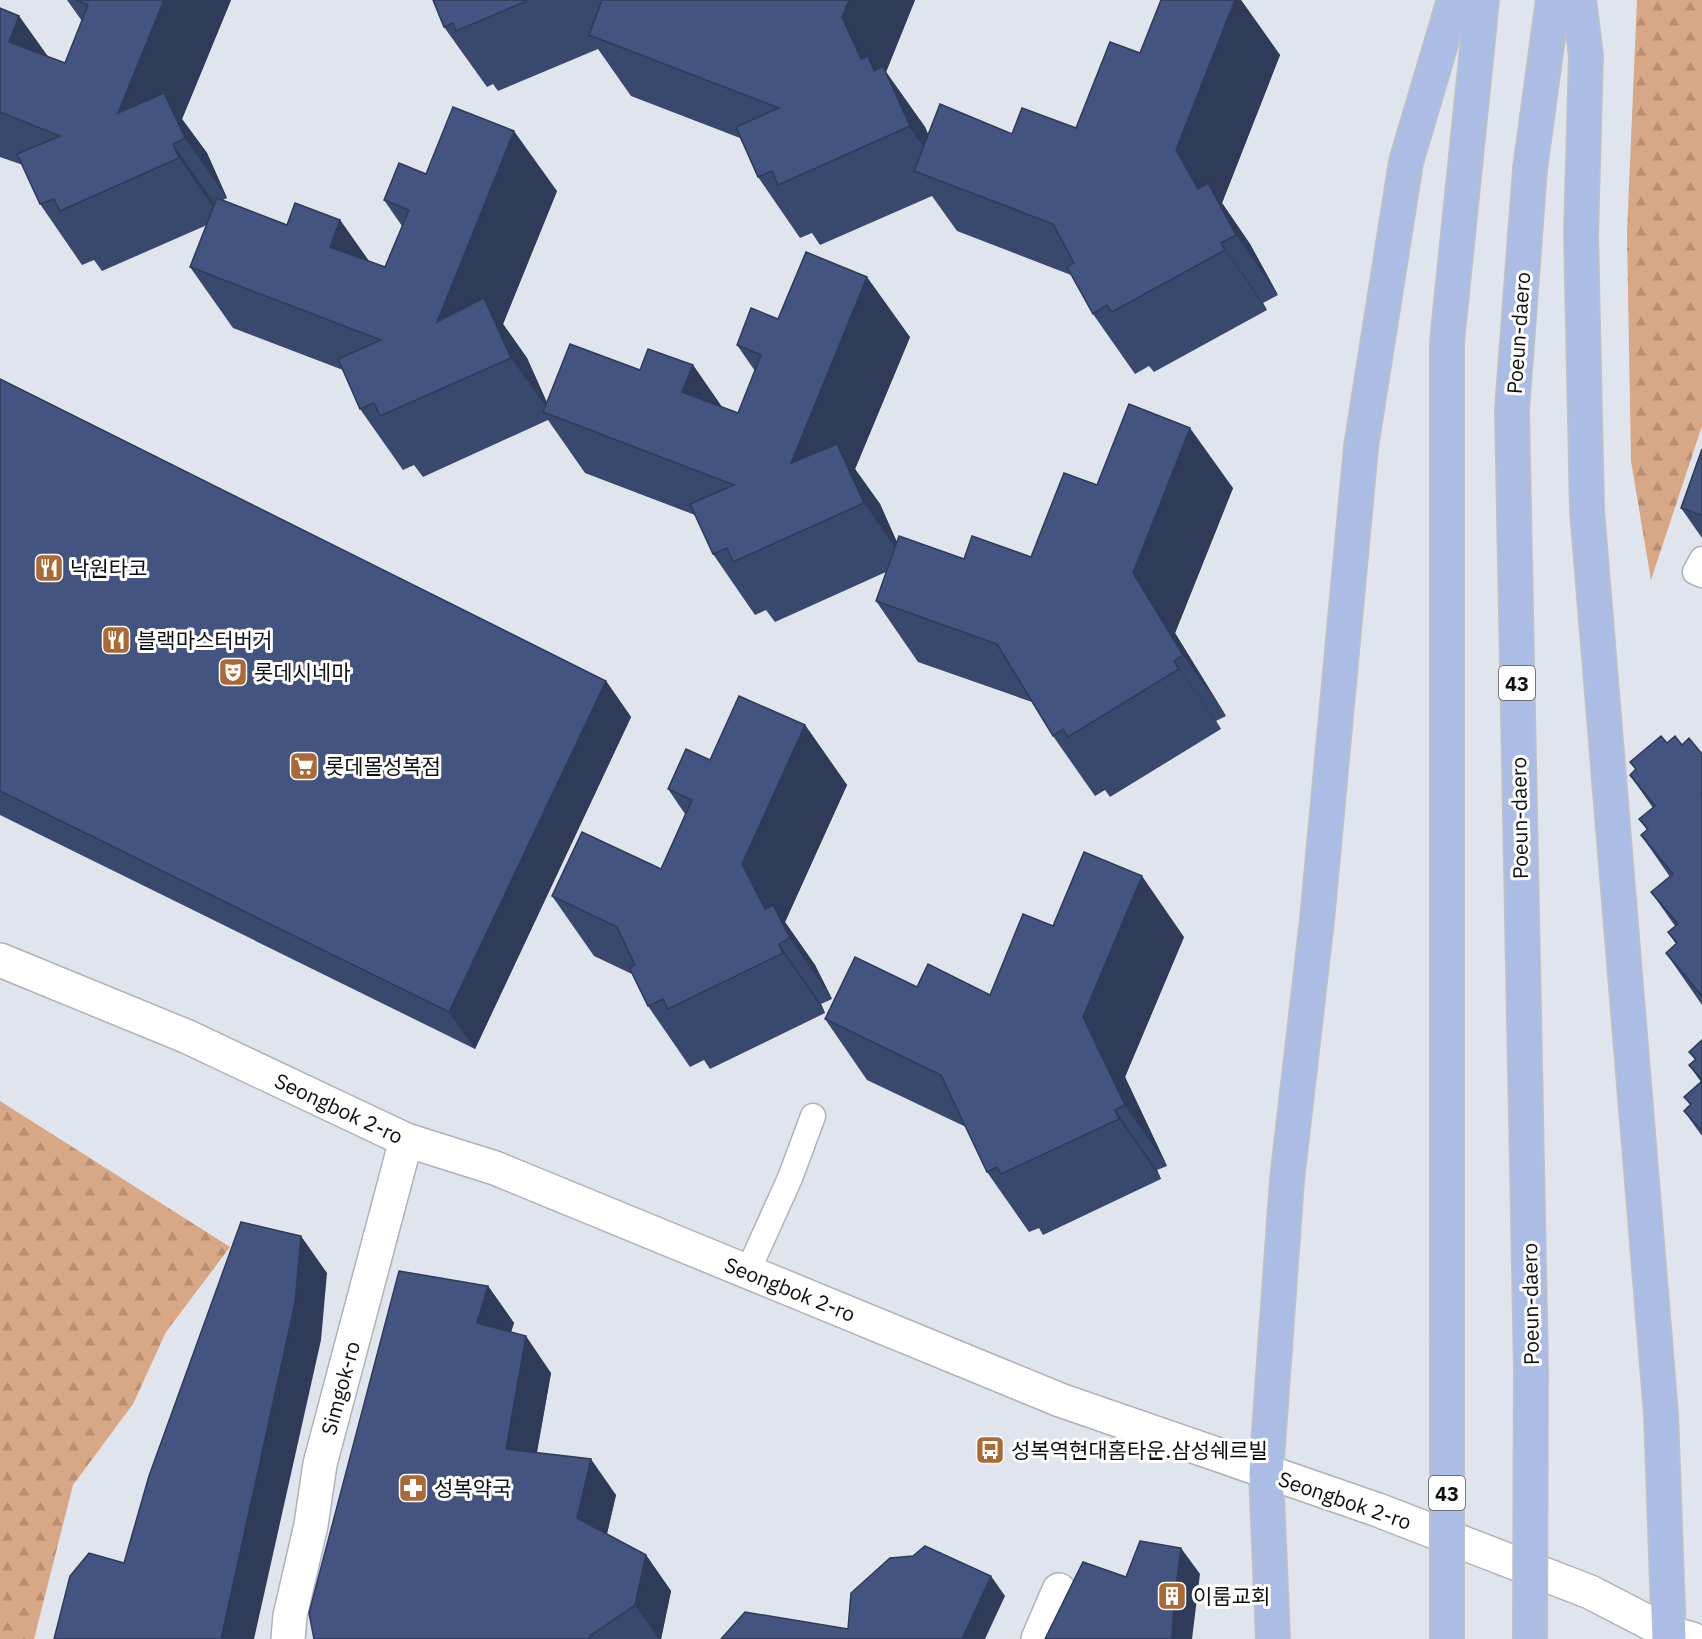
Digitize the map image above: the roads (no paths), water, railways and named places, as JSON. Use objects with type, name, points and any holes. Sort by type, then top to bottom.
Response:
[{"type":"main road","points":[[1273,1639],[1266,1473],[1287,1180],[1319,897],[1361,447],[1406,162],[1454,0]]},
{"type":"main road","name":"43","points":[[1447,1639],[1447,342],[1482,0]]},
{"type":"main road","name":"Poeun-daero","points":[[1530,1639],[1531,1368],[1512,410],[1530,169],[1553,0]]},
{"type":"main road","points":[[1579,0],[1586,56],[1581,233],[1587,510],[1661,1413],[1677,1637]]},
{"type":"street","name":"Seongbok 2-ro","points":[[0,960],[188,1037],[406,1140],[495,1168],[1059,1400],[1378,1510],[1590,1592],[1677,1637]]},
{"type":"street","name":"Simgok-ro","points":[[288,1639],[290,1616],[311,1525],[321,1464],[406,1140]]},
{"type":"street","points":[[1038,1639],[1059,1590]]},
{"type":"lane","points":[[1702,559],[1695,572],[1702,575]]},
{"type":"lane","points":[[748,1271],[790,1178],[813,1116]]},
{"type":"place","name":"낙원타코","points":[[49,568]]},
{"type":"place","name":"블랙마스터버거","points":[[116,640]]},
{"type":"place","name":"롯데시네마","points":[[233,672]]},
{"type":"place","name":"롯데몰성복점","points":[[304,766]]},
{"type":"place","name":"성복역현대홈타운.삼성쉐르빌","points":[[990,1450]]},
{"type":"place","name":"성복약국","points":[[413,1488]]},
{"type":"place","name":"이룸교회","points":[[1172,1596]]}]
